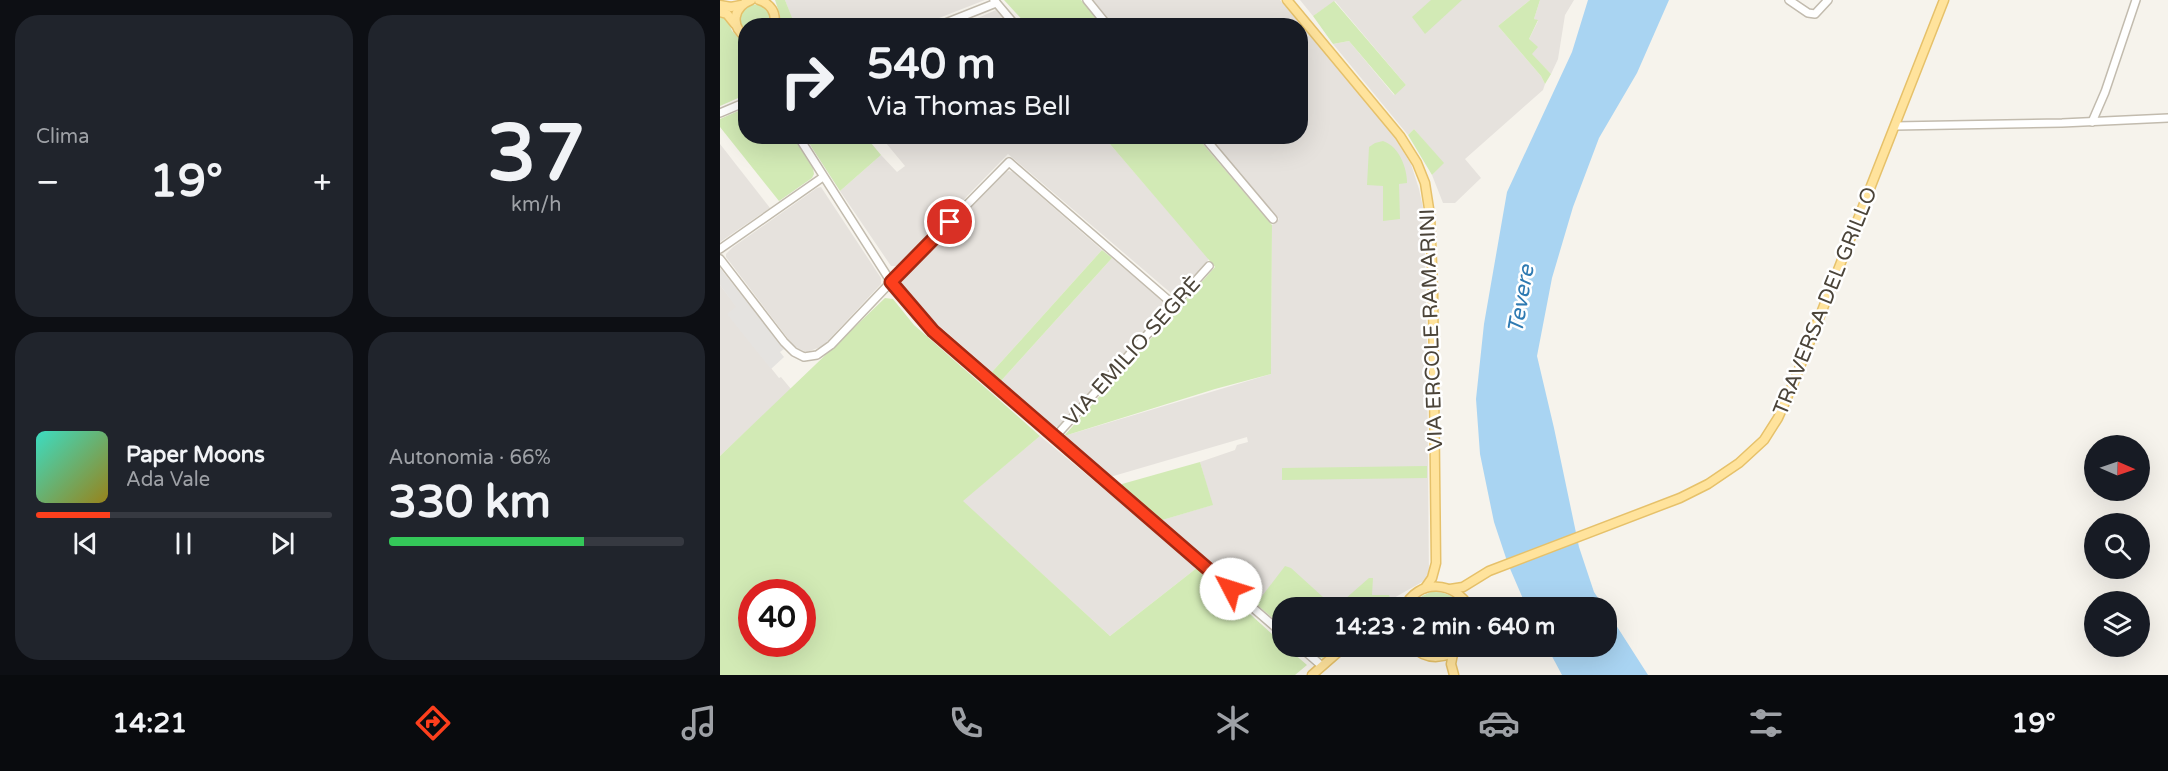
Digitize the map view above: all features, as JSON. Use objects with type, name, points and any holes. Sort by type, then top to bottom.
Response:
[{"type":"main road","points":[[720,5],[741,5],[751,0]]},
{"type":"main road","points":[[759,0],[772,5]]},
{"type":"main road","name":"VIA ERCOLE RAMARINI","points":[[1287,0],[1302,18]]},
{"type":"main road","name":"TRAVERSA DEL GRILLO","points":[[1425,588],[1463,587],[1496,568],[1599,531],[1694,492],[1739,463],[1766,438],[1794,382],[1944,0]]},
{"type":"main road","points":[[736,25],[735,17],[741,5]]},
{"type":"main road","points":[[720,12],[727,14],[738,27]]},
{"type":"main road","name":"VIA ERCOLE RAMARINI","points":[[1308,25],[1401,136],[1417,163],[1425,183],[1430,215],[1433,280],[1436,563],[1439,576],[1449,588]]},
{"type":"main road","name":"VIA ERCOLE RAMARINI","points":[[1425,588],[1432,578],[1436,563]]},
{"type":"main road","points":[[1471,597],[1475,580]]},
{"type":"main road","points":[[1412,597],[1425,588]]},
{"type":"main road","points":[[1449,588],[1463,597]]},
{"type":"main road","points":[[1312,675],[1332,657]]},
{"type":"main road","points":[[1452,657],[1451,664],[1454,675]]},
{"type":"street","points":[[1087,0],[1102,18]]},
{"type":"street","points":[[1789,0],[1808,13],[1815,14],[1828,0]]},
{"type":"street","points":[[2092,122],[2105,92],[2136,0]]},
{"type":"street","points":[[956,18],[995,1],[1009,18]]},
{"type":"street","points":[[720,113],[738,105]]},
{"type":"street","points":[[1895,126],[2168,118]]},
{"type":"street","points":[[803,144],[891,282],[933,331],[1272,624]]},
{"type":"street","points":[[1210,144],[1273,219]]},
{"type":"street","points":[[720,259],[784,342],[797,354],[806,357],[818,355],[828,349],[1010,162],[1174,305]]},
{"type":"street","points":[[720,249],[824,177]]},
{"type":"street","name":"VIA EMILIO SEGRÈ","points":[[1055,437],[1209,266]]},
{"type":"street","points":[[1312,657],[1322,666]]},
{"type":"shaded area","points":[[785,0],[985,0],[939,18],[792,18]]},
{"type":"shaded area","points":[[1093,0],[1280,0],[1295,18],[1108,18]]},
{"type":"shaded area","points":[[1300,0],[1530,0],[1498,26],[1541,76],[1545,84],[1543,90],[1465,159],[1481,178],[1455,203],[1443,203],[1432,175],[1443,163],[1414,129],[1408,135],[1333,44],[1349,41],[1394,95],[1406,85],[1335,1],[1313,16]]},
{"type":"shaded area","points":[[1540,0],[1574,0],[1565,15],[1558,59],[1551,74],[1531,54],[1529,39],[1538,21],[1534,19]]},
{"type":"shaded area","points":[[996,10],[1003,18],[978,18]]},
{"type":"shaded area","points":[[1308,33],[1394,136],[1411,164],[1424,212],[1429,578],[1396,597],[1288,597],[1273,584],[1256,604],[1159,521],[1212,505],[1200,462],[1235,450],[1237,445],[1248,442],[1247,437],[1110,477],[1064,436],[1271,374],[1272,225],[1279,219],[1215,144],[1308,144]]},
{"type":"shaded area","points":[[720,144],[770,208],[720,242]]},
{"type":"shaded area","points":[[887,144],[1110,144],[1209,259],[1180,292],[1172,294],[1008,154],[899,266],[891,266],[840,191],[881,155],[897,172],[905,166]]},
{"type":"shaded area","points":[[1004,172],[1013,172],[1102,250],[992,372],[919,308],[901,283],[926,252]]},
{"type":"shaded area","points":[[821,187],[881,278],[881,284],[823,346],[807,352],[792,344],[726,254]]},
{"type":"shaded area","points":[[1112,258],[1164,302],[1165,307],[1163,312],[1060,426],[1055,427],[1000,382]]},
{"type":"shaded area","points":[[720,268],[784,349],[780,352],[784,357],[771,369],[727,314],[736,307],[720,285]]},
{"type":"shaded area","points":[[720,285],[737,307],[728,314],[779,378],[781,377],[791,389],[720,456]]},
{"type":"shaded area","points":[[1040,436],[1198,567],[1110,636],[962,501]]},
{"type":"green space","points":[[775,0],[785,0],[792,18],[780,18]]},
{"type":"green space","points":[[1004,0],[1081,0],[1097,18],[1021,18]]},
{"type":"green space","points":[[1431,0],[1462,0],[1425,34],[1412,17]]},
{"type":"green space","points":[[1530,0],[1540,0],[1534,19],[1538,20],[1529,39],[1538,47],[1532,54],[1551,74],[1545,84],[1541,76],[1498,26]]},
{"type":"green space","points":[[1334,1],[1406,85],[1395,95],[1349,41],[1333,44],[1313,16]]},
{"type":"green space","points":[[751,4],[764,6],[771,18],[740,18]]},
{"type":"green space","points":[[720,15],[726,17],[732,31],[738,37],[738,98],[720,106]]},
{"type":"green space","points":[[738,111],[738,144],[798,144],[813,168],[812,178],[779,201],[720,127],[720,119]]},
{"type":"green space","points":[[1414,129],[1444,163],[1432,175],[1408,135]]},
{"type":"green space","points":[[1383,141],[1394,148],[1401,158],[1406,171],[1407,183],[1399,184],[1400,219],[1383,221],[1383,186],[1367,185],[1369,147]]},
{"type":"green space","points":[[810,144],[872,144],[881,155],[840,191]]},
{"type":"green space","points":[[1110,144],[1203,144],[1272,225],[1271,374],[1064,436],[1215,267]]},
{"type":"green space","points":[[1102,250],[1112,258],[1000,382],[992,372]]},
{"type":"green space","points":[[885,298],[893,299],[914,325],[1040,436],[963,501],[1110,636],[1198,567],[1272,634],[1272,657],[1298,657],[1307,665],[1295,675],[720,675],[720,456]]},
{"type":"green space","points":[[1200,462],[1213,505],[1159,521],[1121,489],[1122,484]]},
{"type":"green space","points":[[1427,466],[1427,478],[1282,480],[1282,468]]},
{"type":"green space","points":[[1285,566],[1291,568],[1323,597],[1272,597],[1272,618],[1256,604]]},
{"type":"green space","points":[[1369,578],[1373,578],[1372,595],[1389,595],[1390,597],[1347,597]]},
{"type":"green space","points":[[1431,592],[1441,592],[1452,597],[1421,597]]},
{"type":"water","name":"Tevere","points":[[1588,0],[1669,0],[1637,73],[1599,138],[1573,207],[1552,278],[1537,356],[1579,547],[1597,597],[1522,597],[1494,522],[1480,454],[1476,399],[1484,324],[1507,192],[1572,52]]},
{"type":"water","points":[[1617,627],[1648,675],[1562,675],[1552,657],[1617,657]]},
{"type":"route","points":[[950,222],[891,282],[904,299],[933,331],[1231,589]]}]
